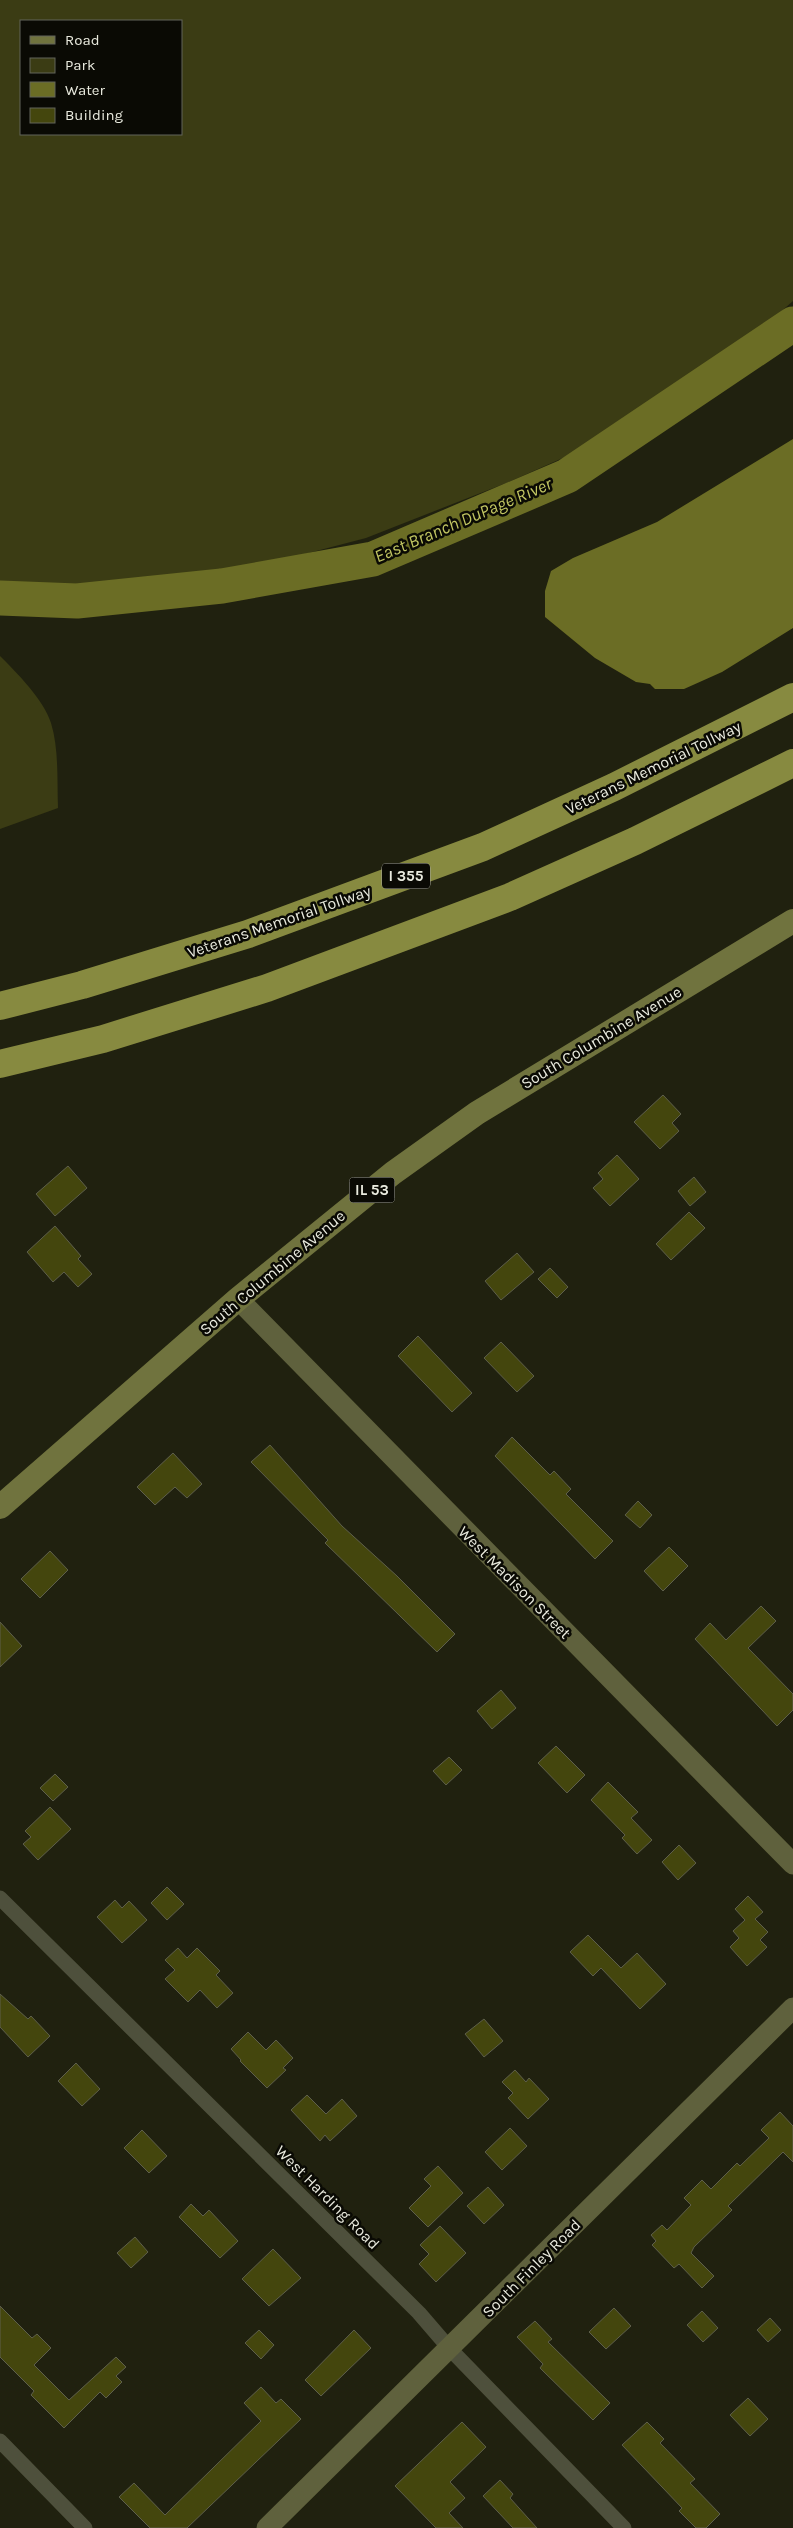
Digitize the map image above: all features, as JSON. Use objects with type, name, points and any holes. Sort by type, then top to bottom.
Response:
[{"type":"highway","name":"Veterans Memorial Tollway","points":[[0,1006],[82,985],[248,934],[483,847],[614,787],[793,697]]},
{"type":"highway","points":[[0,1064],[104,1039],[267,988],[510,897],[635,841],[793,763]]},
{"type":"main road","name":"South Columbine Avenue","points":[[0,1507],[238,1300],[393,1174],[477,1113],[790,928]]},
{"type":"street","name":"West Madison Street","points":[[238,1300],[793,1864]]},
{"type":"street","name":"West Harding Road","points":[[0,1898],[419,2313],[450,2349],[624,2528]]},
{"type":"street","name":"South Finley Road","points":[[267,2528],[793,2008]]},
{"type":"street","points":[[0,2441],[85,2528]]},
{"type":"green space","points":[[0,0],[793,0],[793,301],[714,370],[601,441],[511,481],[366,538],[278,561],[145,584],[37,587],[0,584]]},
{"type":"green space","points":[[0,656],[36,696],[51,723],[56,754],[58,808],[0,829]]},
{"type":"water","points":[[793,439],[793,628],[722,672],[684,689],[655,689],[650,684],[636,682],[595,658],[545,617],[545,591],[551,571],[573,558],[657,522]]},
{"type":"building","points":[[663,1095],[681,1114],[672,1123],[679,1131],[660,1149],[634,1122]]},
{"type":"building","points":[[617,1155],[639,1179],[610,1206],[593,1188],[603,1179],[598,1173]]},
{"type":"building","points":[[68,1166],[87,1188],[55,1216],[36,1194]]},
{"type":"building","points":[[694,1177],[706,1192],[690,1206],[678,1191]]},
{"type":"building","points":[[689,1212],[705,1228],[671,1260],[656,1244]]},
{"type":"building","points":[[55,1226],[81,1256],[78,1259],[92,1274],[78,1287],[64,1272],[53,1282],[27,1252]]},
{"type":"building","points":[[517,1253],[534,1272],[501,1300],[485,1281]]},
{"type":"building","points":[[550,1268],[568,1287],[557,1298],[538,1279]]},
{"type":"building","points":[[418,1336],[472,1393],[452,1412],[398,1356]]},
{"type":"building","points":[[501,1342],[534,1376],[517,1392],[484,1358]]},
{"type":"building","points":[[512,1437],[550,1475],[554,1471],[571,1489],[566,1494],[613,1541],[595,1559],[495,1456]]},
{"type":"building","points":[[270,1445],[342,1526],[397,1576],[455,1634],[437,1652],[325,1543],[328,1540],[251,1462]]},
{"type":"building","points":[[173,1453],[202,1484],[187,1498],[175,1487],[155,1505],[137,1487]]},
{"type":"building","points":[[638,1501],[652,1515],[640,1528],[625,1515]]},
{"type":"building","points":[[669,1547],[688,1566],[663,1591],[644,1571]]},
{"type":"building","points":[[50,1551],[68,1570],[40,1598],[21,1579]]},
{"type":"building","points":[[761,1606],[776,1621],[748,1648],[793,1694],[793,1710],[777,1726],[695,1639],[710,1623],[726,1640]]},
{"type":"building","points":[[0,1622],[22,1646],[0,1667]]},
{"type":"building","points":[[501,1690],[516,1708],[492,1729],[477,1711]]},
{"type":"building","points":[[556,1746],[585,1775],[567,1793],[538,1763]]},
{"type":"building","points":[[449,1757],[462,1770],[446,1785],[433,1771]]},
{"type":"building","points":[[55,1774],[68,1787],[53,1801],[40,1788]]},
{"type":"building","points":[[608,1782],[638,1812],[631,1818],[652,1840],[637,1854],[622,1838],[625,1835],[591,1800]]},
{"type":"building","points":[[50,1807],[71,1829],[38,1860],[23,1844],[31,1837],[25,1831]]},
{"type":"building","points":[[679,1845],[696,1863],[678,1880],[662,1862]]},
{"type":"building","points":[[167,1887],[184,1904],[167,1920],[151,1903]]},
{"type":"building","points":[[748,1896],[763,1912],[755,1919],[768,1932],[760,1940],[767,1947],[747,1966],[730,1947],[739,1938],[733,1931],[745,1920],[735,1909]]},
{"type":"building","points":[[115,1900],[122,1908],[129,1901],[147,1920],[122,1943],[97,1917]]},
{"type":"building","points":[[588,1935],[621,1968],[637,1953],[666,1984],[640,2009],[601,1968],[593,1976],[570,1952]]},
{"type":"building","points":[[178,1948],[187,1958],[197,1948],[220,1971],[216,1975],[233,1993],[217,2008],[200,1990],[188,2002],[165,1979],[175,1970],[165,1960]]},
{"type":"building","points":[[0,1994],[28,2019],[31,2016],[50,2036],[28,2057],[0,2027]]},
{"type":"building","points":[[484,2019],[503,2041],[484,2057],[465,2034]]},
{"type":"building","points":[[248,2032],[266,2050],[276,2040],[293,2058],[283,2068],[286,2070],[267,2088],[240,2061],[231,2049]]},
{"type":"building","points":[[76,2063],[100,2089],[82,2106],[58,2081]]},
{"type":"building","points":[[515,2070],[526,2082],[529,2078],[549,2099],[528,2119],[508,2098],[513,2093],[502,2082]]},
{"type":"building","points":[[307,2095],[326,2114],[342,2099],[357,2116],[330,2141],[325,2135],[320,2141],[291,2110]]},
{"type":"building","points":[[780,2112],[793,2126],[793,2162],[783,2152],[728,2206],[732,2210],[694,2247],[691,2253],[714,2276],[702,2288],[679,2264],[674,2268],[652,2245],[656,2241],[651,2235],[662,2225],[667,2230],[691,2205],[684,2198],[702,2180],[711,2189],[737,2163],[740,2166],[769,2138],[761,2130]]},
{"type":"building","points":[[510,2128],[527,2146],[502,2170],[485,2152]]},
{"type":"building","points":[[142,2130],[167,2156],[149,2173],[124,2148]]},
{"type":"building","points":[[438,2166],[463,2193],[428,2227],[409,2208],[431,2186],[424,2179]]},
{"type":"building","points":[[488,2187],[504,2205],[484,2224],[467,2206]]},
{"type":"building","points":[[191,2204],[203,2216],[209,2210],[238,2241],[220,2258],[179,2217]]},
{"type":"building","points":[[440,2226],[466,2253],[436,2282],[419,2264],[429,2254],[420,2245]]},
{"type":"building","points":[[135,2237],[148,2252],[131,2268],[117,2253]]},
{"type":"building","points":[[273,2249],[301,2278],[269,2306],[242,2279]]},
{"type":"building","points":[[0,2306],[32,2338],[37,2334],[51,2348],[34,2365],[69,2400],[116,2357],[126,2367],[116,2376],[122,2382],[106,2398],[100,2392],[64,2428],[31,2395],[34,2391],[0,2357]]},
{"type":"building","points":[[614,2308],[631,2326],[606,2349],[589,2332]]},
{"type":"building","points":[[702,2311],[718,2328],[703,2342],[687,2325]]},
{"type":"building","points":[[770,2318],[781,2330],[768,2342],[757,2330]]},
{"type":"building","points":[[535,2321],[552,2339],[548,2342],[610,2403],[593,2420],[540,2368],[543,2364],[517,2337]]},
{"type":"building","points":[[259,2330],[274,2345],[261,2359],[245,2343]]},
{"type":"building","points":[[354,2330],[371,2348],[321,2396],[305,2380]]},
{"type":"building","points":[[261,2387],[276,2403],[281,2399],[301,2419],[187,2528],[150,2528],[119,2497],[134,2483],[165,2515],[261,2421],[244,2403]]},
{"type":"building","points":[[748,2398],[768,2419],[750,2436],[730,2415]]},
{"type":"building","points":[[462,2422],[486,2447],[450,2482],[465,2498],[449,2513],[463,2528],[436,2528],[395,2486]]},
{"type":"building","points":[[647,2422],[664,2439],[660,2443],[695,2479],[690,2483],[720,2514],[706,2528],[696,2528],[679,2511],[682,2508],[622,2445]]},
{"type":"building","points":[[500,2480],[513,2494],[510,2498],[537,2528],[513,2528],[483,2496]]},
{"type":"waterway","name":"East Branch DuPage River","points":[[0,598],[77,601],[222,586],[373,559],[567,476],[793,324]]}]
